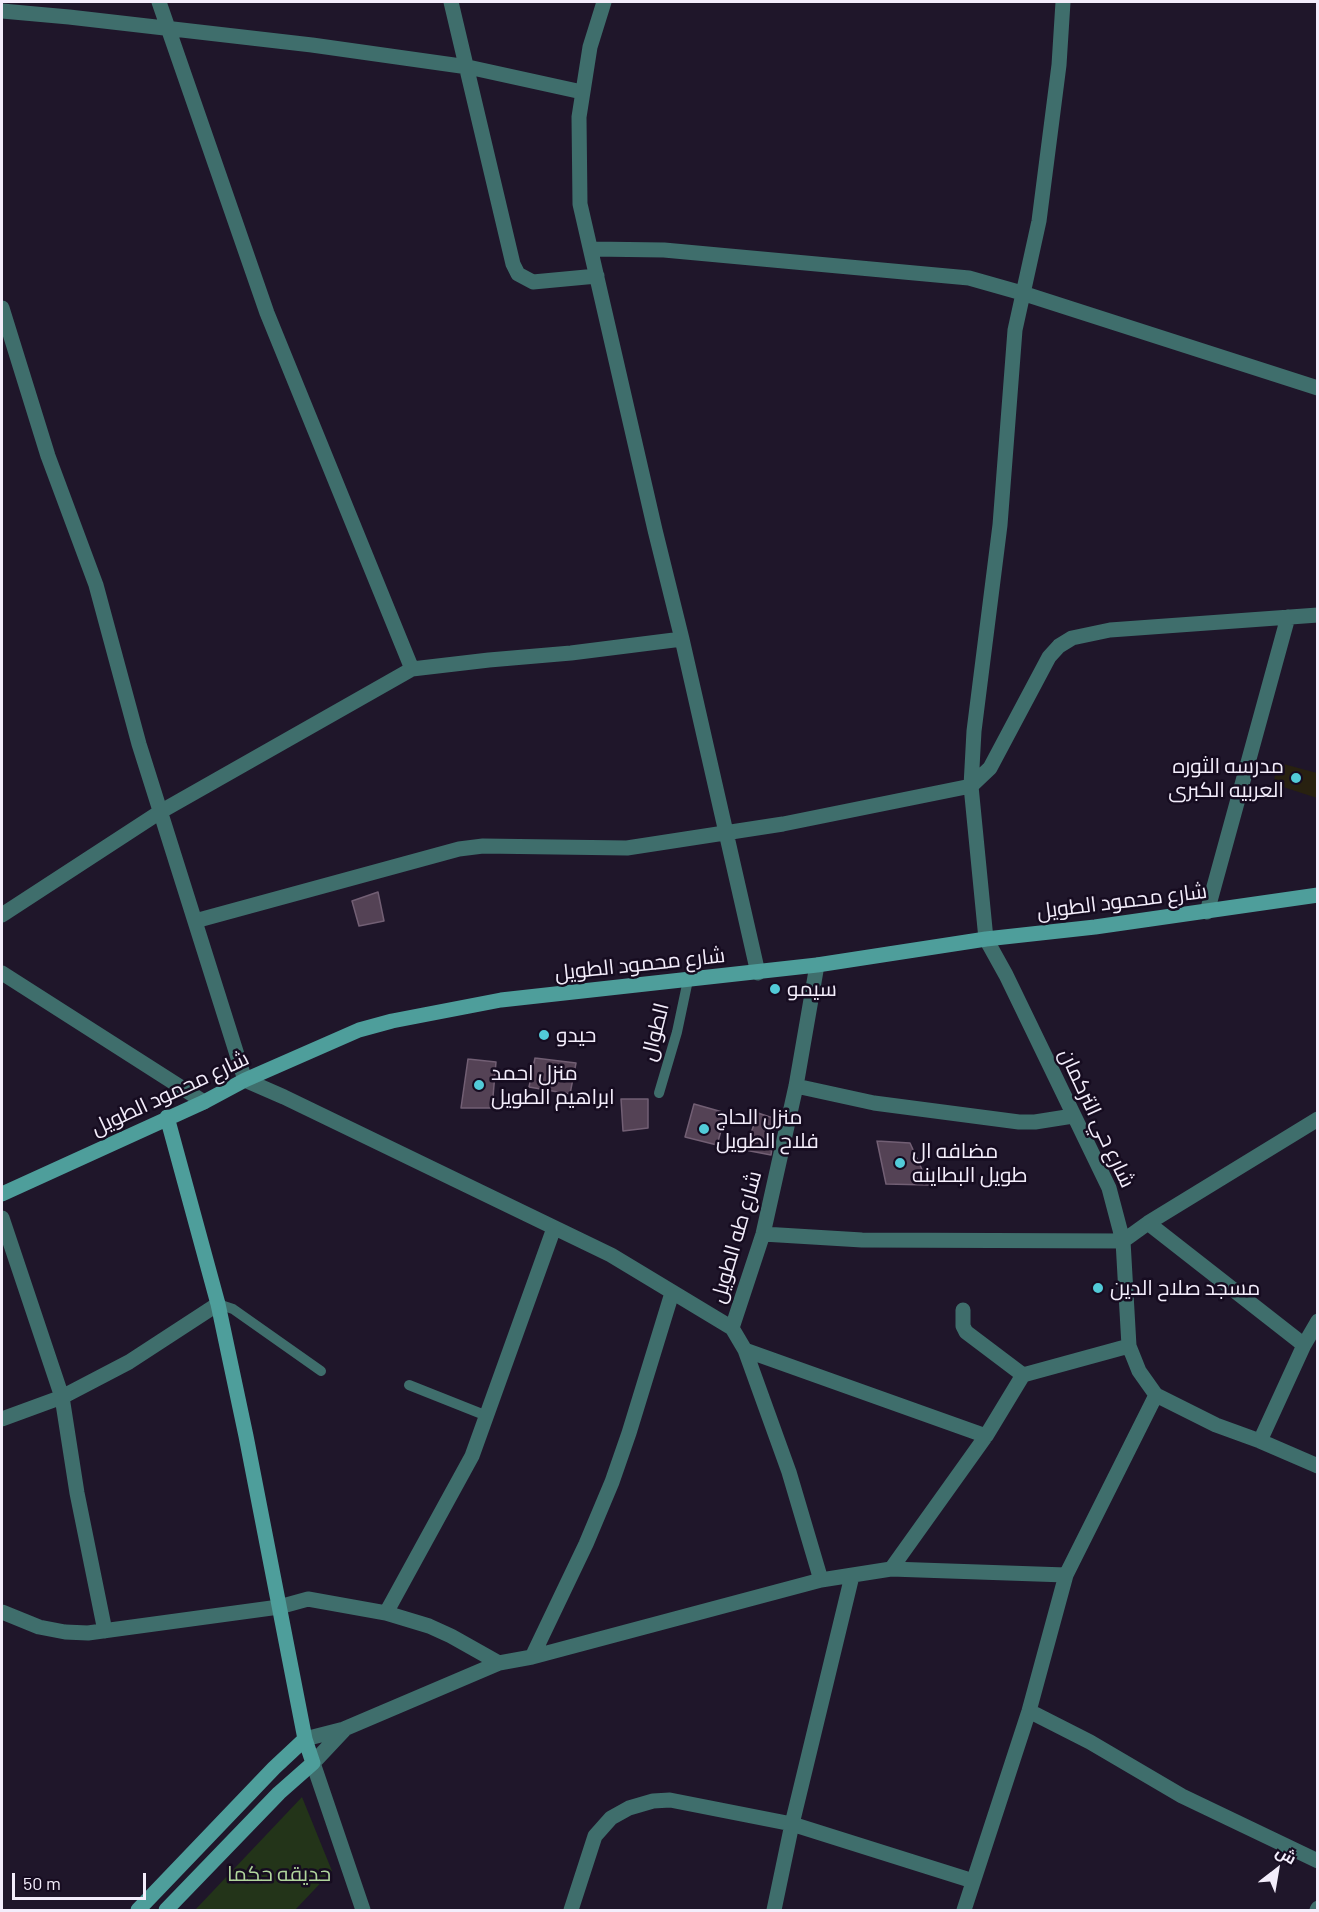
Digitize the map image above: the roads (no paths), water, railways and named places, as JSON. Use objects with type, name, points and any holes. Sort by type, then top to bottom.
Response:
[{"type":"street","points":[[159,2],[170,28],[267,313],[412,669]]},
{"type":"street","points":[[451,2],[468,67],[507,248],[519,274],[533,282],[597,276]]},
{"type":"street","points":[[604,2],[590,46],[579,117],[580,204],[758,973]]},
{"type":"street","points":[[986,939],[971,786],[974,731],[1000,525],[1015,330],[1039,221],[1059,64],[1063,2]]},
{"type":"street","points":[[2,11],[170,28],[468,67],[582,92]]},
{"type":"street","points":[[592,249],[664,250],[955,276],[983,281],[1317,388]]},
{"type":"street","points":[[2,309],[48,456],[96,585],[139,744],[245,1080],[611,1255],[732,1328]]},
{"type":"street","points":[[195,921],[465,847],[627,848],[783,824],[971,786],[984,775],[996,759],[1049,657],[1059,646],[1072,638],[1110,630],[1317,615]]},
{"type":"street","points":[[1207,912],[1288,617]]},
{"type":"street","points":[[2,915],[160,812],[412,669],[682,639]]},
{"type":"street","name":"شارع محمود الطويل","points":[[2,1194],[204,1102],[245,1080],[359,1030],[392,1021],[501,1000],[817,966],[986,939],[1095,927],[1317,895]]},
{"type":"street","name":"شارع حي التركمان","points":[[986,939],[1006,975],[1109,1188],[1123,1241],[1129,1346],[1139,1371],[1156,1395],[1216,1425],[1317,1466]]},
{"type":"street","name":"شارع طه الطويل","points":[[817,966],[796,1086],[763,1234],[732,1328],[745,1350],[789,1472],[821,1580]]},
{"type":"street","points":[[2,973],[204,1102]]},
{"type":"street","points":[[796,1086],[874,1103],[1019,1122],[1073,1116]]},
{"type":"street","points":[[167,1117],[218,1304],[305,1739],[363,1911]]},
{"type":"street","points":[[763,1234],[862,1240],[1123,1241],[1148,1223],[1317,1119]]},
{"type":"street","points":[[2,1218],[62,1396],[76,1493],[105,1631]]},
{"type":"street","points":[[1148,1223],[1304,1345]]},
{"type":"street","points":[[386,1613],[462,1478],[487,1416],[554,1228]]},
{"type":"street","points":[[532,1657],[586,1544],[612,1482],[630,1433],[672,1293]]},
{"type":"street","points":[[2,1419],[62,1396],[129,1362],[218,1304]]},
{"type":"street","points":[[963,1310],[963,1326],[966,1332],[1023,1374]]},
{"type":"street","points":[[1260,1441],[1317,1321]]},
{"type":"street","points":[[891,1569],[986,1436],[1023,1374],[1129,1346]]},
{"type":"street","points":[[745,1350],[986,1436]]},
{"type":"street","points":[[964,1911],[1029,1711],[1066,1575],[1156,1395]]},
{"type":"street","points":[[138,1911],[274,1768],[305,1739],[344,1729],[499,1663],[532,1657],[821,1580],[891,1569],[1066,1575]]},
{"type":"street","points":[[774,1911],[792,1824],[852,1576]]},
{"type":"street","points":[[2,1612],[39,1627],[88,1634],[279,1607],[308,1599],[386,1613],[444,1632],[499,1663]]},
{"type":"street","points":[[1029,1711],[1090,1742],[1182,1796],[1317,1861]]},
{"type":"street","points":[[166,1911],[344,1729]]},
{"type":"street","points":[[571,1911],[595,1836],[611,1818],[629,1808],[653,1801],[670,1800],[792,1824],[972,1881]]},
{"type":"lane","name":"الطوال","points":[[659,1093],[677,1032],[688,980]]},
{"type":"lane","points":[[218,1304],[232,1310],[321,1371]]},
{"type":"lane","points":[[409,1386],[487,1416]]},
{"type":"place","name":"مدرسه الثوره العربيه الكبرى","points":[[1296,778]]},
{"type":"place","name":"سيمو","points":[[775,989]]},
{"type":"place","name":"حيدو","points":[[544,1035]]},
{"type":"place","name":"منزل احمد ابراهيم الطويل","points":[[479,1085]]},
{"type":"place","name":"منزل الحاج فلاح الطويل","points":[[704,1129]]},
{"type":"place","name":"مضافه ال طويل البطاينه","points":[[900,1163]]},
{"type":"place","name":"مسجد صلاح الدين","points":[[1098,1288]]},
{"type":"park label","name":"حديقه حكما","points":[[279,1874]]}]
